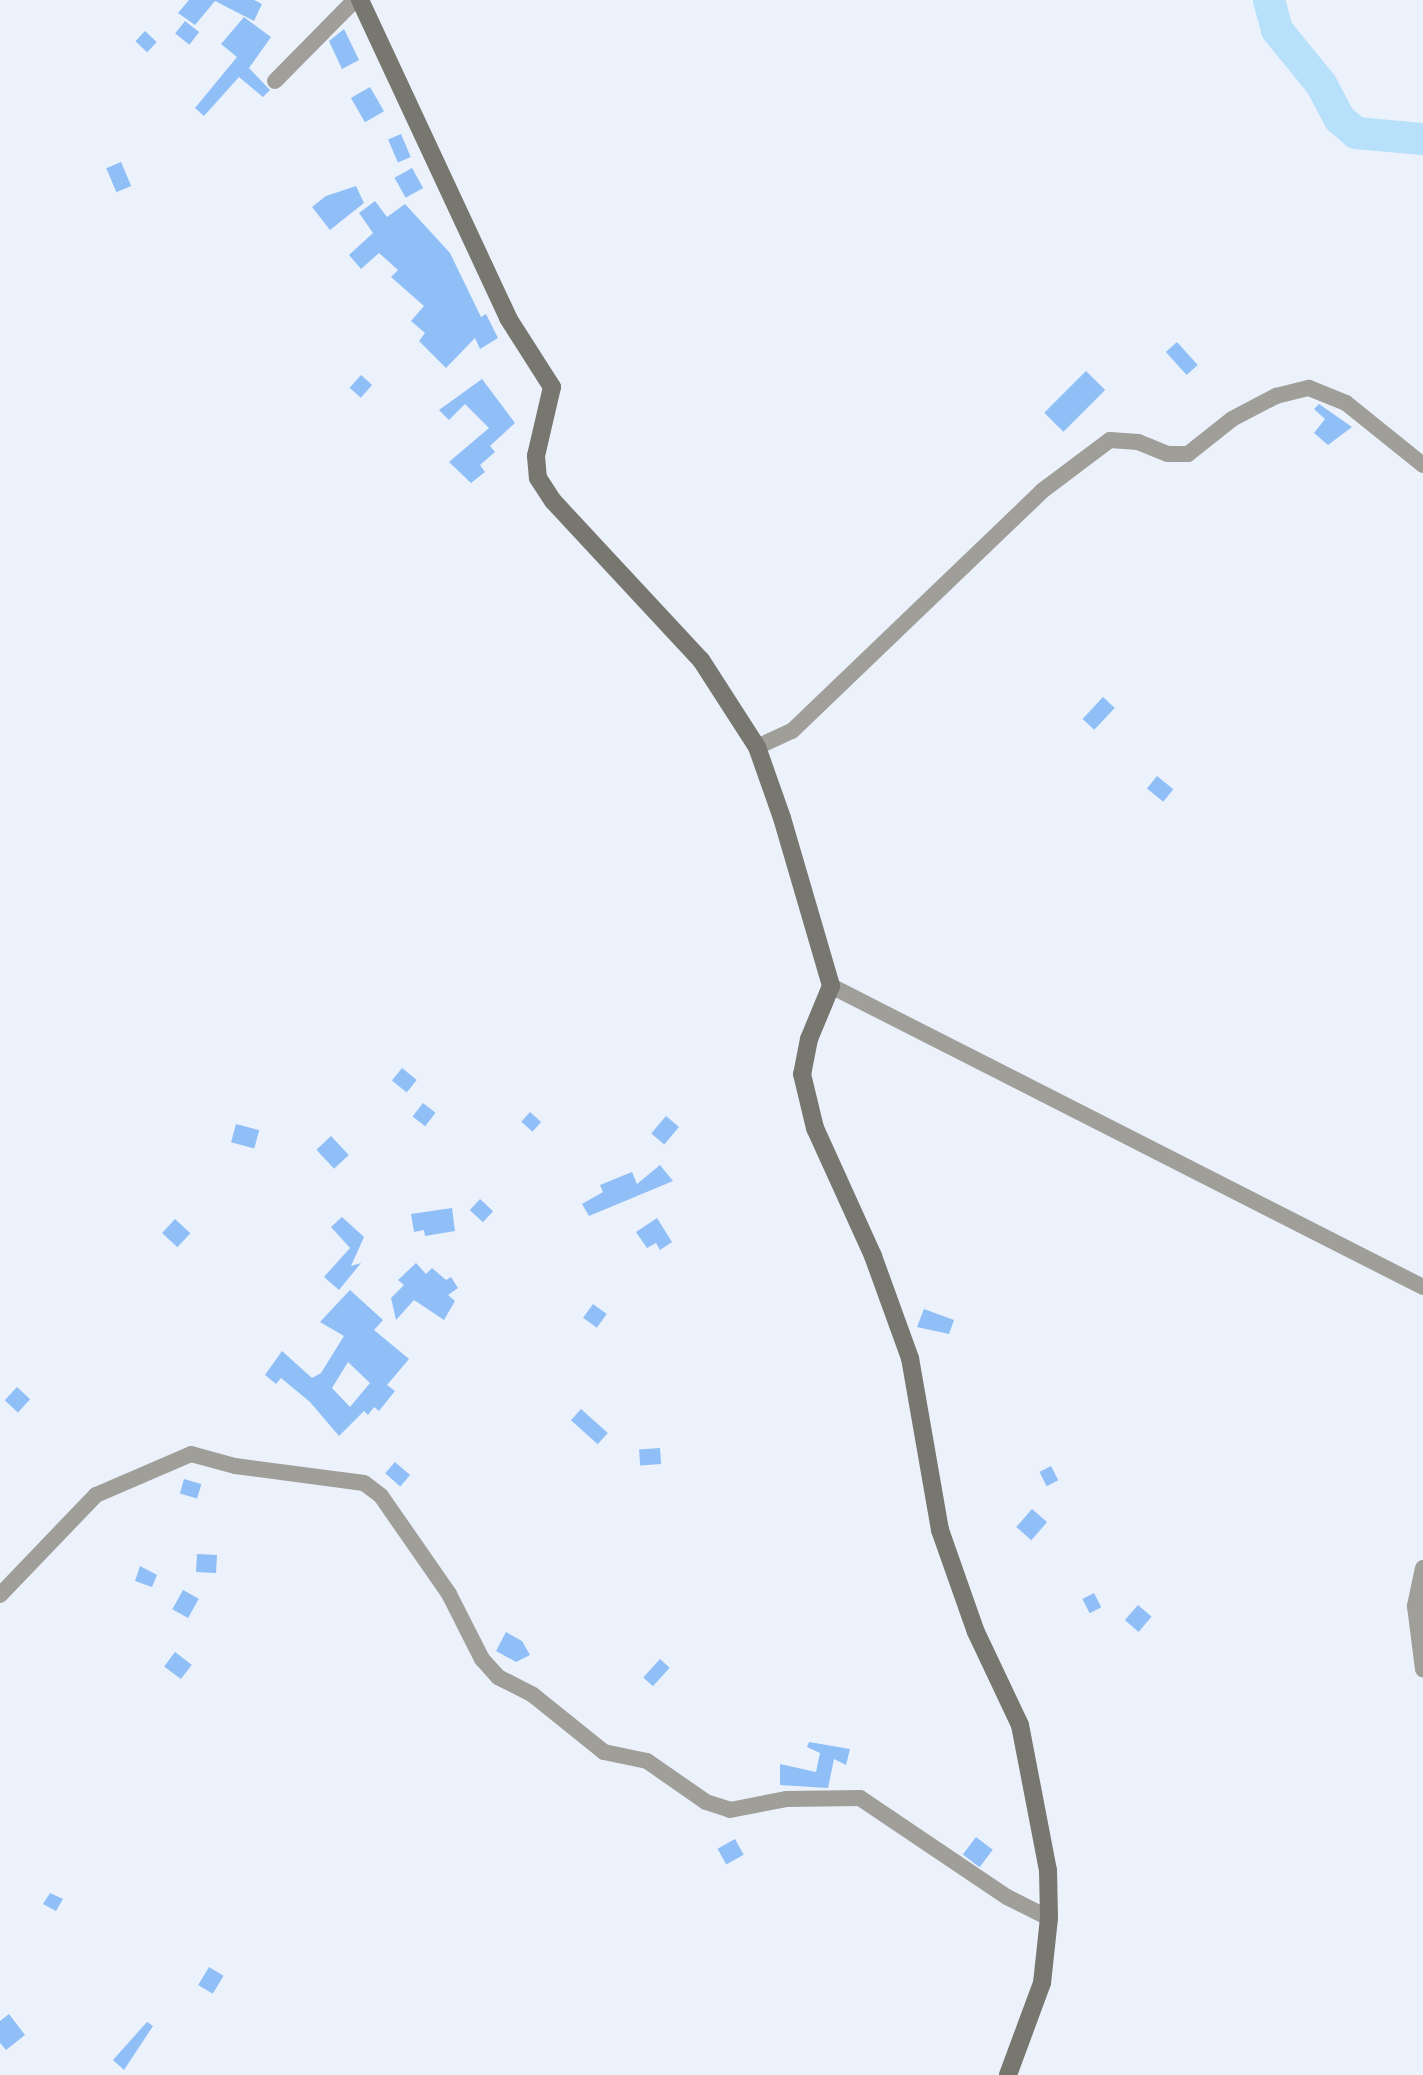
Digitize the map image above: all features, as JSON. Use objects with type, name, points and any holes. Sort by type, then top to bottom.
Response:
[{"type":"street","points":[[275,81],[357,0],[508,318],[552,387],[537,456],[538,478],[553,501],[701,660],[757,747],[831,986],[809,1039],[802,1074],[815,1128],[892,1303],[910,1358],[940,1530],[976,1632],[1020,1725],[1048,1870],[1049,1918],[1042,1983],[1008,2075]]},
{"type":"street","points":[[757,747],[792,731],[1042,491],[1110,440],[1138,442],[1168,454],[1188,454],[1233,419],[1276,396],[1309,388],[1346,403],[1423,465]]},
{"type":"street","points":[[831,986],[1423,1287]]},
{"type":"street","points":[[0,1595],[96,1495],[191,1454],[235,1466],[364,1483],[389,1507],[449,1594],[482,1659],[498,1677],[533,1695],[604,1752],[647,1761],[706,1802],[730,1810],[786,1799],[860,1798],[1007,1897],[1049,1918]]},
{"type":"street","points":[[1423,1568],[1415,1606],[1423,1670]]},
{"type":"building","points":[[189,0],[254,0],[262,4],[254,21],[215,1],[195,25],[178,13]]},
{"type":"building","points":[[244,17],[271,37],[249,68],[270,90],[263,97],[239,77],[204,116],[195,108],[237,57],[221,44]]},
{"type":"building","points":[[185,21],[199,32],[189,45],[175,34]]},
{"type":"building","points":[[344,29],[359,60],[342,69],[329,41]]},
{"type":"building","points":[[145,31],[157,42],[147,52],[135,41]]},
{"type":"building","points":[[370,87],[384,111],[365,122],[351,98]]},
{"type":"building","points":[[401,134],[411,157],[398,162],[388,139]]},
{"type":"building","points":[[121,162],[131,186],[116,192],[106,168]]},
{"type":"building","points":[[412,168],[423,188],[406,198],[395,178]]},
{"type":"building","points":[[356,186],[364,203],[330,230],[312,207],[326,196]]},
{"type":"building","points":[[375,201],[387,217],[405,204],[450,253],[481,317],[486,314],[498,338],[480,349],[475,338],[446,368],[419,341],[425,333],[411,321],[424,306],[391,277],[398,270],[379,253],[361,269],[349,255],[373,233],[359,213]]},
{"type":"building","points":[[1177,342],[1198,365],[1187,375],[1166,352]]},
{"type":"building","points":[[1086,371],[1105,390],[1063,432],[1044,413]]},
{"type":"building","points":[[361,375],[372,385],[361,398],[350,388]]},
{"type":"building","points":[[482,379],[515,423],[490,446],[495,452],[480,465],[485,472],[471,483],[449,462],[489,428],[465,404],[449,420],[439,410]]},
{"type":"building","points":[[1319,404],[1352,427],[1328,445],[1314,433],[1325,419],[1314,409]]},
{"type":"building","points":[[1103,697],[1115,708],[1094,730],[1083,719]]},
{"type":"building","points":[[1157,776],[1173,789],[1163,802],[1147,788]]},
{"type":"building","points":[[402,1068],[417,1080],[407,1092],[392,1080]]},
{"type":"building","points":[[423,1103],[436,1113],[425,1126],[413,1116]]},
{"type":"building","points":[[530,1112],[541,1122],[532,1132],[521,1122]]},
{"type":"building","points":[[666,1116],[679,1127],[664,1145],[651,1134]]},
{"type":"building","points":[[236,1124],[259,1130],[254,1149],[231,1142]]},
{"type":"building","points":[[331,1136],[349,1155],[334,1169],[316,1150]]},
{"type":"building","points":[[660,1165],[673,1181],[589,1216],[582,1204],[603,1192],[600,1185],[632,1172],[637,1184]]},
{"type":"building","points":[[480,1199],[493,1211],[483,1222],[470,1210]]},
{"type":"building","points":[[452,1208],[455,1231],[425,1236],[424,1230],[414,1232],[411,1214]]},
{"type":"building","points":[[342,1217],[364,1237],[351,1266],[361,1263],[339,1290],[324,1277],[350,1248],[331,1227]]},
{"type":"building","points":[[657,1218],[672,1242],[660,1250],[656,1243],[647,1248],[636,1232]]},
{"type":"building","points":[[175,1219],[190,1233],[177,1247],[162,1233]]},
{"type":"building","points":[[416,1263],[426,1274],[432,1268],[446,1280],[451,1277],[458,1288],[448,1295],[455,1301],[444,1320],[414,1300],[396,1320],[391,1298],[404,1285],[398,1280]]},
{"type":"building","points":[[350,1290],[383,1320],[374,1330],[409,1359],[387,1385],[395,1391],[379,1411],[374,1407],[368,1415],[364,1411],[339,1436],[310,1402],[281,1378],[276,1384],[265,1375],[282,1351],[312,1378],[321,1373],[344,1336],[320,1322]],"holes":[[[348,1362],[370,1383],[350,1407],[332,1388]]]},
{"type":"building","points":[[593,1304],[607,1314],[597,1328],[583,1318]]},
{"type":"building","points":[[924,1309],[954,1320],[949,1334],[917,1327]]},
{"type":"building","points":[[17,1387],[30,1399],[18,1412],[5,1400]]},
{"type":"building","points":[[581,1409],[608,1433],[598,1444],[571,1420]]},
{"type":"building","points":[[660,1448],[661,1464],[640,1465],[639,1449]]},
{"type":"building","points":[[395,1462],[410,1475],[400,1486],[385,1473]]},
{"type":"building","points":[[1051,1466],[1058,1480],[1047,1486],[1039,1472]]},
{"type":"building","points":[[184,1479],[201,1484],[197,1498],[180,1493]]},
{"type":"building","points":[[1032,1509],[1047,1522],[1031,1540],[1016,1527]]},
{"type":"building","points":[[197,1554],[217,1555],[216,1573],[196,1572]]},
{"type":"building","points":[[140,1566],[157,1575],[152,1587],[135,1581]]},
{"type":"building","points":[[183,1590],[199,1599],[188,1618],[172,1609]]},
{"type":"building","points":[[1094,1593],[1101,1607],[1090,1613],[1082,1599]]},
{"type":"building","points":[[1138,1605],[1152,1617],[1138,1632],[1125,1620]]},
{"type":"building","points":[[506,1632],[522,1641],[530,1655],[516,1662],[496,1651]]},
{"type":"building","points":[[175,1652],[192,1665],[181,1679],[164,1666]]},
{"type":"building","points":[[660,1659],[670,1668],[653,1686],[643,1678]]},
{"type":"building","points":[[809,1742],[850,1749],[846,1765],[834,1759],[828,1788],[780,1785],[780,1764],[816,1772],[820,1753],[807,1747]]},
{"type":"building","points":[[976,1837],[993,1850],[980,1867],[963,1855]]},
{"type":"building","points":[[735,1839],[744,1855],[726,1864],[718,1849]]},
{"type":"building","points":[[50,1893],[63,1899],[56,1911],[43,1904]]},
{"type":"building","points":[[209,1967],[224,1976],[213,1994],[198,1985]]},
{"type":"building","points":[[9,2014],[25,2035],[6,2050],[0,2043],[0,2021]]},
{"type":"building","points":[[147,2022],[153,2026],[124,2070],[113,2060]]},
{"type":"waterway","points":[[1269,0],[1277,30],[1321,84],[1340,119],[1356,133],[1423,139]]}]
